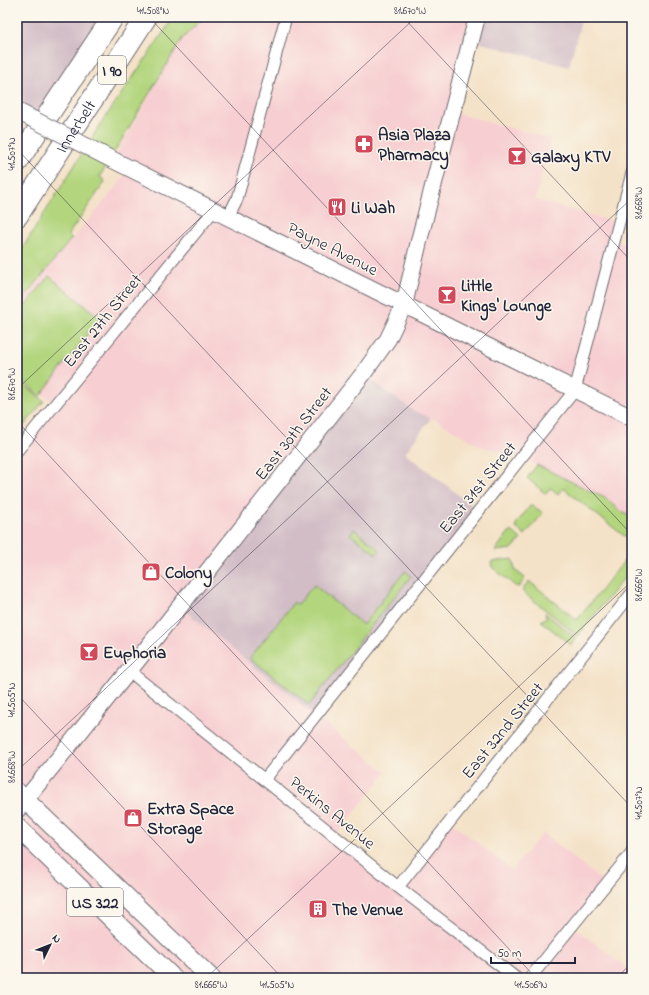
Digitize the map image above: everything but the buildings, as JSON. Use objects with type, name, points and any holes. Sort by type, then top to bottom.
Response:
[{"type":"highway","points":[[54,104],[99,17]]},
{"type":"highway","name":"Innerbelt","points":[[17,162],[113,17]]},
{"type":"highway","name":"Innerbelt","points":[[17,224],[22,209],[146,17]]},
{"type":"highway","points":[[78,123],[161,17]]},
{"type":"main road","name":"East 30th Street","points":[[20,801],[129,672],[363,374],[388,339],[404,304],[477,17]]},
{"type":"main road","name":"Payne Avenue","points":[[17,111],[632,418]]},
{"type":"main road","name":"US 322","points":[[20,801],[211,978]]},
{"type":"main road","name":"US 322","points":[[17,827],[173,978]]},
{"type":"street","name":"East 27th Street","points":[[17,451],[221,213],[237,199],[286,17]]},
{"type":"street","name":"East 31st Street","points":[[265,780],[575,390],[632,173]]},
{"type":"street","name":"East 32nd Street","points":[[398,887],[632,593]]},
{"type":"street","name":"Perkins Avenue","points":[[129,672],[398,887],[516,978]]},
{"type":"street","points":[[530,978],[632,852]]},
{"type":"shaded area","points":[[17,17],[99,17],[42,123],[17,111]]},
{"type":"shaded area","points":[[200,17],[477,17],[452,112],[551,139],[535,200],[619,223],[614,241],[632,245],[632,518],[619,510],[605,498],[522,458],[480,446],[436,420],[414,411],[363,374],[316,716],[386,772],[336,836],[398,887],[450,821],[512,870],[543,833],[606,884],[575,928],[632,972],[632,978],[17,978],[17,451],[55,405],[17,372],[17,306],[131,169],[113,160],[182,39]]},
{"type":"shaded area","points":[[477,17],[582,17],[569,67],[470,40]]},
{"type":"shaded area","points":[[363,374],[414,411],[431,418],[405,453],[479,511],[316,716],[180,607]]},
{"type":"green space","points":[[174,17],[204,17],[182,39],[100,176],[105,182],[68,235],[72,238],[17,307],[17,257],[98,128]]},
{"type":"green space","points":[[49,276],[100,318],[40,396],[17,375],[17,316]]},
{"type":"green space","points":[[17,378],[44,401],[17,434]]},
{"type":"green space","points":[[537,465],[605,498],[619,510],[632,518],[632,534],[628,539],[563,488],[558,494],[551,488],[546,494],[527,478]]},
{"type":"green space","points":[[530,506],[533,506],[543,513],[525,535],[516,528],[516,524]]},
{"type":"green space","points":[[354,529],[380,550],[376,554],[350,534]]},
{"type":"green space","points":[[509,532],[513,532],[521,539],[512,549],[495,551]]},
{"type":"green space","points":[[630,554],[632,555],[632,568],[578,636],[523,592],[523,589],[529,581],[577,620]]},
{"type":"green space","points":[[513,559],[515,570],[525,578],[519,587],[515,586],[492,567],[491,562]]},
{"type":"green space","points":[[405,571],[411,576],[309,705],[250,658],[294,602],[297,605],[314,585],[363,625]]},
{"type":"green space","points":[[545,613],[576,638],[571,645],[542,622],[542,620],[546,618]]},
{"type":"place","name":"Asia Plaza Pharmacy","points":[[364,144]]},
{"type":"place","name":"Galaxy KTV","points":[[517,156]]},
{"type":"place","name":"Li Wah","points":[[337,207]]},
{"type":"place","name":"Little Kings' Lounge","points":[[447,295]]},
{"type":"place","name":"Colony","points":[[151,572]]},
{"type":"place","name":"Euphoria","points":[[89,652]]},
{"type":"place","name":"Extra Space Storage","points":[[133,818]]},
{"type":"place","name":"The Venue","points":[[318,909]]}]
